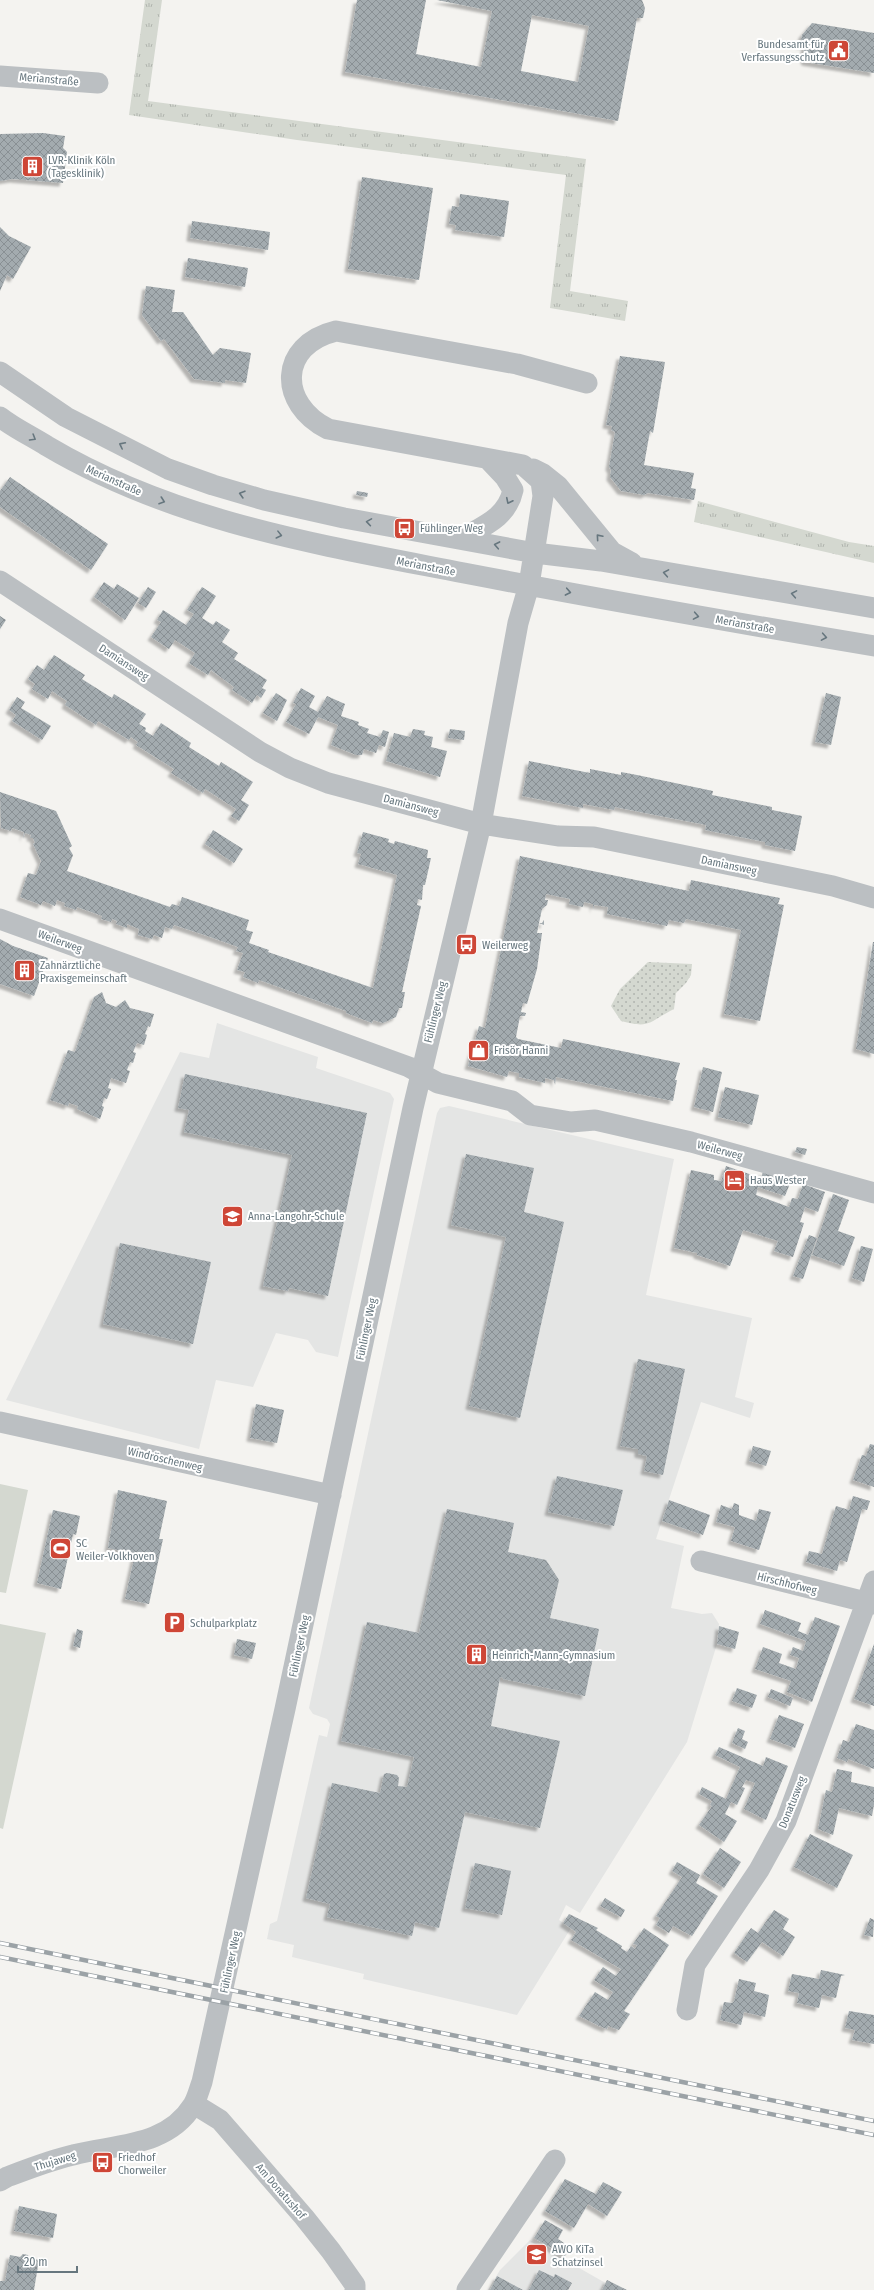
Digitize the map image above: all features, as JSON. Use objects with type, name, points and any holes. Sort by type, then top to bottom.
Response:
[{"type":"street","name":"Merianstraße","points":[[0,76],[98,83]]},
{"type":"street","points":[[587,383],[517,364],[336,332],[321,335],[309,342],[298,355],[293,368],[292,382],[296,400],[314,422],[328,429],[523,465],[543,474],[558,486],[612,552],[641,568]]},
{"type":"street","points":[[0,372],[66,417],[168,468],[213,485],[311,511],[535,553],[641,568],[874,608]]},
{"type":"street","name":"Merianstraße","points":[[0,417],[75,462],[157,500],[214,518],[336,548],[529,585],[874,646]]},
{"type":"street","points":[[461,539],[489,523],[510,503],[513,490],[505,477],[488,458]]},
{"type":"street","points":[[523,465],[541,481],[543,496],[535,553]]},
{"type":"street","name":"Fühlinger Weg","points":[[194,2104],[209,2056],[421,1075],[481,824],[518,623],[529,585],[535,553]]},
{"type":"street","name":"Damiansweg","points":[[0,581],[260,752],[290,768],[328,783],[481,824],[558,836],[594,837],[832,886],[874,898]]},
{"type":"street","name":"Weilerweg","points":[[0,919],[364,1051],[409,1068],[438,1083],[512,1101],[530,1115],[572,1122],[595,1120],[691,1142],[874,1193]]},
{"type":"street","name":"Windröschenweg","points":[[0,1422],[331,1495]]},
{"type":"street","name":"Hirschhofweg","points":[[701,1561],[870,1603]]},
{"type":"street","name":"Donatusweg","points":[[687,2010],[696,1965],[759,1870],[786,1821],[870,1603],[874,1581]]},
{"type":"street","name":"Thujaweg","points":[[0,2181],[13,2174],[73,2154],[124,2146],[165,2133],[180,2121],[194,2104]]},
{"type":"street","name":"Am Donatushof","points":[[194,2104],[220,2120],[331,2251],[354,2285],[355,2290]]},
{"type":"street","points":[[467,2290],[555,2160]]},
{"type":"shaded area","name":"Anna-Langohr-Schule","points":[[217,1023],[318,1057],[316,1068],[390,1093],[394,1099],[338,1357],[316,1352],[308,1340],[276,1333],[253,1387],[216,1380],[199,1449],[6,1400],[180,1052],[209,1058]]},
{"type":"shaded area","points":[[449,1106],[674,1159],[646,1295],[752,1318],[735,1397],[754,1403],[750,1418],[701,1402],[656,1539],[684,1546],[671,1608],[702,1614],[712,1613],[719,1624],[717,1644],[687,1742],[580,1913],[566,1905],[559,1920],[571,1928],[517,2015],[363,1979],[364,1974],[292,1957],[294,1945],[267,1939],[270,1924],[277,1921],[319,1735],[327,1737],[330,1724],[327,1719],[313,1714],[309,1708],[437,1113],[440,1108]]},
{"type":"shaded area","name":"AWO KiTa Schatzinsel","points":[[530,2240],[620,2290],[488,2290],[500,2270]]},
{"type":"green space","points":[[145,0],[162,0],[148,101],[586,159],[570,291],[628,301],[625,321],[550,308],[566,175],[297,140],[129,115]]},
{"type":"green space","points":[[698,501],[849,542],[874,546],[874,563],[694,522]]},
{"type":"green space","points":[[648,962],[692,964],[691,975],[686,983],[676,993],[674,1009],[649,1023],[638,1024],[621,1021],[611,1006],[620,989]]},
{"type":"green space","points":[[0,1484],[28,1490],[6,1593],[0,1592]]},
{"type":"green space","points":[[0,1624],[46,1633],[3,1829],[0,1828]]},
{"type":"building","points":[[357,0],[426,0],[416,54],[481,67],[492,11],[437,0],[642,0],[645,8],[643,18],[637,18],[618,121],[345,72]],"holes":[[[532,15],[589,26],[578,82],[521,71]]]},
{"type":"building","name":"Bundesamt für Verfassungsschutz","points":[[812,23],[874,33],[874,73],[805,62],[803,55],[805,45],[800,46],[802,35]]},
{"type":"building","name":"LVR-Klinik Köln (Tagesklinik)","points":[[43,133],[65,136],[63,148],[67,152],[63,183],[13,179],[0,181],[0,134]]},
{"type":"building","points":[[362,177],[433,188],[419,280],[348,269]]},
{"type":"building","points":[[460,194],[509,201],[504,237],[455,230],[456,225],[449,224],[452,206],[459,207]]},
{"type":"building","points":[[192,221],[270,232],[268,250],[190,238]]},
{"type":"building","points":[[0,227],[9,236],[31,247],[13,279],[7,275],[0,291]]},
{"type":"building","points":[[188,258],[248,268],[245,287],[185,277]]},
{"type":"building","points":[[146,286],[175,290],[172,312],[183,312],[213,355],[220,348],[251,353],[246,383],[225,380],[225,383],[194,379],[164,339],[161,341],[142,315]]},
{"type":"building","points":[[620,356],[665,362],[653,433],[650,431],[644,465],[694,473],[691,488],[696,489],[694,500],[648,493],[644,495],[621,491],[610,477],[611,470],[609,467],[615,432],[611,430],[612,426],[606,425]]},
{"type":"building","points":[[10,477],[108,544],[91,570],[0,507],[0,491]]},
{"type":"building","points":[[357,491],[368,493],[367,497],[356,495]]},
{"type":"building","points":[[104,582],[114,589],[117,584],[139,598],[125,620],[94,597]]},
{"type":"building","points":[[148,587],[156,592],[146,608],[138,603]]},
{"type":"building","points":[[202,587],[216,596],[202,618],[213,625],[216,621],[230,630],[222,642],[238,653],[234,659],[267,680],[262,688],[266,690],[261,698],[257,695],[252,703],[232,690],[234,687],[211,670],[208,675],[189,663],[195,653],[175,640],[169,649],[151,637],[161,622],[157,620],[163,610],[186,625],[194,614],[187,610]]},
{"type":"building","points":[[0,616],[6,620],[0,629]]},
{"type":"building","points":[[54,655],[85,675],[82,679],[112,698],[114,694],[146,714],[139,724],[146,728],[145,731],[153,736],[161,723],[191,743],[189,747],[219,766],[221,762],[253,782],[241,800],[249,805],[239,821],[231,816],[236,809],[205,789],[203,793],[171,773],[174,769],[136,745],[138,742],[131,737],[129,740],[98,721],[96,725],[65,705],[67,701],[52,691],[48,699],[32,689],[35,684],[28,679],[37,665],[44,670]]},
{"type":"building","points":[[301,688],[315,696],[309,707],[318,712],[327,696],[345,704],[341,716],[359,722],[358,725],[369,729],[367,733],[380,737],[383,730],[389,732],[385,747],[379,745],[376,753],[364,749],[362,755],[356,755],[331,745],[338,725],[318,717],[309,734],[286,722],[296,704],[293,703]]},
{"type":"building","points":[[276,693],[287,700],[277,721],[263,713]]},
{"type":"building","points":[[826,693],[841,697],[831,745],[815,742]]},
{"type":"building","points":[[17,697],[25,702],[21,708],[51,726],[42,740],[12,721],[16,715],[9,710]]},
{"type":"building","points":[[413,729],[425,731],[424,735],[433,737],[431,747],[447,751],[440,777],[386,761],[394,733],[410,737]]},
{"type":"building","points":[[450,729],[465,731],[464,740],[448,738]]},
{"type":"building","points":[[529,761],[590,773],[590,769],[621,775],[621,772],[637,775],[713,791],[712,795],[772,807],[772,810],[802,816],[795,851],[765,845],[765,842],[705,830],[706,825],[615,807],[614,810],[583,804],[583,808],[522,796]]},
{"type":"building","points":[[0,792],[56,811],[72,846],[69,848],[73,855],[67,871],[170,907],[172,904],[179,906],[182,897],[249,920],[246,930],[253,932],[249,943],[269,950],[268,952],[373,988],[397,875],[358,864],[361,854],[357,853],[363,832],[389,839],[388,842],[394,844],[395,841],[428,850],[427,858],[431,858],[425,885],[423,885],[422,900],[418,899],[417,905],[421,906],[402,992],[405,992],[402,1008],[399,1008],[396,1017],[383,1023],[373,1020],[372,1023],[346,1013],[346,1011],[259,980],[258,983],[243,977],[245,972],[237,970],[243,953],[236,951],[238,947],[174,925],[172,929],[165,927],[162,938],[154,935],[152,939],[138,935],[139,929],[127,924],[127,928],[116,924],[117,921],[112,919],[111,922],[101,919],[102,916],[77,907],[76,910],[64,906],[65,903],[57,900],[55,906],[43,901],[41,905],[20,897],[28,873],[36,875],[41,861],[33,844],[35,843],[33,838],[30,838],[31,835],[25,833],[23,839],[24,832],[12,828],[11,831],[1,828]]},
{"type":"building","points":[[213,830],[243,849],[234,863],[205,844]]},
{"type":"building","points":[[520,856],[689,891],[691,880],[780,898],[778,904],[784,905],[760,1021],[724,1014],[741,930],[686,919],[684,923],[669,920],[667,926],[607,914],[608,907],[594,905],[593,910],[593,904],[584,902],[583,907],[569,904],[570,899],[546,894],[545,900],[548,900],[547,905],[542,909],[537,933],[542,933],[537,969],[527,1004],[523,1003],[521,1012],[526,1013],[525,1016],[520,1016],[516,1037],[518,1039],[561,1048],[563,1039],[680,1063],[675,1080],[677,1080],[673,1101],[556,1077],[555,1085],[554,1080],[545,1078],[545,1083],[519,1077],[519,1073],[509,1071],[507,1077],[468,1066],[479,1026],[485,1028]]},
{"type":"building","name":"Zahnärztliche Praxisgemeinschaft","points":[[0,939],[13,946],[48,958],[34,996],[0,984]]},
{"type":"building","points":[[874,942],[874,1054],[856,1049]]},
{"type":"building","points":[[102,992],[106,1003],[116,1007],[125,1000],[130,1008],[154,1014],[150,1027],[148,1026],[145,1034],[147,1035],[144,1045],[137,1043],[133,1052],[136,1053],[133,1063],[130,1062],[127,1070],[130,1071],[126,1083],[111,1078],[108,1088],[111,1089],[107,1099],[104,1098],[102,1106],[104,1107],[100,1119],[77,1109],[78,1106],[69,1103],[68,1106],[50,1100],[68,1050],[75,1052],[94,997]]},
{"type":"building","points":[[703,1067],[722,1072],[713,1112],[694,1107]]},
{"type":"building","points":[[185,1074],[367,1113],[328,1296],[289,1288],[288,1291],[263,1286],[292,1155],[184,1132],[189,1110],[178,1108]]},
{"type":"building","points":[[725,1087],[759,1095],[752,1125],[718,1117]]},
{"type":"building","points":[[797,1147],[807,1149],[805,1155],[795,1152]]},
{"type":"building","points":[[466,1154],[534,1168],[524,1212],[564,1222],[520,1418],[469,1406],[506,1237],[451,1225]]},
{"type":"building","points":[[726,1166],[761,1178],[763,1172],[791,1181],[785,1196],[758,1187],[756,1195],[789,1207],[792,1198],[798,1199],[803,1184],[825,1192],[818,1212],[805,1207],[800,1222],[804,1223],[793,1257],[774,1251],[778,1241],[743,1230],[730,1266],[697,1255],[697,1253],[674,1248],[691,1170],[714,1175],[714,1180],[721,1181]]},
{"type":"building","points":[[833,1194],[849,1200],[838,1231],[855,1237],[844,1266],[812,1255]]},
{"type":"building","points":[[809,1235],[817,1238],[803,1279],[793,1276]]},
{"type":"building","points":[[120,1243],[211,1262],[193,1344],[103,1324]]},
{"type":"building","points":[[861,1246],[873,1249],[864,1282],[852,1278]]},
{"type":"building","points":[[638,1359],[685,1369],[663,1475],[644,1471],[647,1456],[638,1454],[638,1449],[620,1446]]},
{"type":"building","points":[[256,1404],[284,1410],[277,1443],[250,1438]]},
{"type":"building","points":[[870,1444],[874,1445],[874,1487],[853,1480],[862,1455],[866,1456]]},
{"type":"building","points":[[753,1446],[771,1451],[766,1466],[749,1461]]},
{"type":"building","points":[[557,1476],[623,1490],[614,1526],[548,1512]]},
{"type":"building","points":[[118,1490],[167,1501],[159,1539],[163,1539],[149,1604],[125,1599],[135,1554],[108,1548]]},
{"type":"building","points":[[853,1496],[870,1501],[867,1510],[862,1509],[847,1562],[840,1560],[837,1571],[806,1562],[809,1551],[822,1554],[836,1506],[849,1510]]},
{"type":"building","points":[[669,1500],[710,1515],[703,1535],[662,1521]]},
{"type":"building","points":[[734,1503],[739,1505],[739,1515],[756,1521],[759,1509],[771,1512],[759,1550],[731,1541],[735,1527],[716,1522],[721,1505],[732,1509]]},
{"type":"building","name":"Heinrich-Mann-Gymnasium","points":[[447,1509],[514,1523],[508,1552],[546,1560],[559,1580],[550,1618],[599,1629],[585,1696],[503,1679],[502,1677],[500,1678],[491,1726],[560,1741],[540,1828],[465,1812],[439,1928],[415,1922],[412,1936],[327,1917],[330,1904],[306,1898],[332,1783],[380,1793],[384,1774],[387,1773],[397,1775],[399,1778],[398,1786],[407,1787],[414,1757],[341,1741],[367,1622],[419,1633]]},
{"type":"building","points":[[53,1510],[80,1516],[76,1535],[73,1534],[61,1589],[37,1583]]},
{"type":"building","points":[[765,1610],[801,1623],[798,1631],[808,1635],[815,1617],[840,1626],[812,1702],[787,1692],[791,1681],[755,1669],[763,1647],[782,1654],[779,1663],[796,1669],[799,1658],[790,1655],[793,1647],[803,1651],[806,1641],[760,1624]]},
{"type":"building","points":[[719,1626],[739,1632],[735,1649],[717,1644]]},
{"type":"building","points":[[77,1629],[83,1631],[80,1648],[73,1646]]},
{"type":"building","points":[[237,1639],[256,1643],[252,1659],[234,1655]]},
{"type":"building","points":[[874,1644],[874,1706],[854,1699]]},
{"type":"building","points":[[737,1688],[757,1695],[752,1708],[732,1701]]},
{"type":"building","points":[[771,1689],[793,1698],[790,1706],[768,1697]]},
{"type":"building","points":[[779,1715],[804,1724],[795,1748],[770,1739]]},
{"type":"building","points":[[856,1724],[874,1730],[874,1769],[848,1759],[847,1762],[837,1758],[843,1740],[849,1742]]},
{"type":"building","points":[[738,1728],[745,1731],[742,1739],[748,1742],[745,1749],[732,1743]]},
{"type":"building","points":[[719,1747],[763,1766],[766,1757],[788,1766],[766,1820],[744,1809],[755,1783],[746,1780],[742,1787],[745,1788],[737,1805],[731,1802],[725,1814],[737,1821],[724,1842],[699,1825],[712,1806],[710,1805],[712,1801],[699,1794],[702,1787],[726,1799],[740,1767],[715,1755]]},
{"type":"building","points":[[837,1769],[852,1772],[851,1782],[874,1787],[874,1805],[872,1816],[839,1808],[833,1835],[818,1829],[826,1790],[832,1792]]},
{"type":"building","points":[[810,1834],[853,1855],[837,1888],[794,1867]]},
{"type":"building","points":[[720,1848],[741,1862],[724,1888],[703,1874]]},
{"type":"building","points":[[677,1862],[700,1875],[696,1883],[718,1896],[692,1936],[673,1926],[669,1933],[656,1925],[660,1918],[656,1916],[682,1877],[672,1871]]},
{"type":"building","points":[[475,1863],[511,1871],[502,1915],[465,1908]]},
{"type":"building","points":[[605,1898],[625,1910],[621,1917],[600,1906]]},
{"type":"building","points":[[774,1910],[789,1919],[783,1929],[795,1937],[783,1956],[762,1942],[747,1962],[734,1953],[751,1928],[758,1933]]},
{"type":"building","points":[[569,1914],[598,1928],[596,1930],[622,1946],[621,1948],[627,1952],[631,1946],[635,1949],[637,1945],[633,1944],[644,1928],[669,1945],[624,2011],[630,2014],[619,2030],[608,2026],[607,2029],[579,2016],[595,1992],[608,2000],[613,1992],[594,1980],[603,1967],[616,1976],[621,1969],[571,1940],[576,1932],[563,1923]]},
{"type":"building","points":[[870,1918],[874,1920],[873,1937],[864,1935]]},
{"type":"building","points":[[821,1970],[845,1975],[841,1976],[836,1998],[822,1995],[819,2008],[797,2003],[799,1993],[788,1991],[792,1974],[819,1979]]},
{"type":"building","points":[[739,1979],[756,1983],[754,1991],[769,1995],[765,2017],[744,2012],[741,2025],[720,2020],[724,2002],[732,2003],[734,2001]]},
{"type":"building","points":[[849,2011],[874,2015],[874,2044],[852,2040],[855,2030],[845,2028]]},
{"type":"building","points":[[565,2179],[596,2194],[603,2182],[622,2192],[607,2216],[588,2204],[574,2228],[545,2211]]},
{"type":"building","points":[[19,2206],[57,2214],[53,2238],[14,2231]]},
{"type":"building","points":[[545,2220],[563,2230],[558,2239],[570,2247],[565,2256],[534,2238]]},
{"type":"building","points":[[23,2254],[28,2255],[29,2258],[39,2260],[34,2290],[0,2290],[0,2281],[5,2281],[10,2255],[20,2257]]},
{"type":"building","points":[[539,2270],[554,2277],[555,2274],[572,2283],[568,2290],[529,2290]]},
{"type":"building","points":[[497,2276],[523,2290],[490,2290]]},
{"type":"building","points":[[607,2280],[627,2290],[602,2290]]},
{"type":"railway","points":[[0,1943],[874,2121]]},
{"type":"railway","points":[[0,1957],[874,2135]]},
{"type":"place","name":"Bundesamt für Verfassungsschutz","points":[[839,50]]},
{"type":"place","name":"LVR-Klinik Köln (Tagesklinik)","points":[[33,166]]},
{"type":"place","name":"Fühlinger Weg","points":[[404,528]]},
{"type":"place","name":"Weilerweg","points":[[466,945]]},
{"type":"place","name":"Zahnärztliche Praxisgemeinschaft","points":[[24,971]]},
{"type":"place","name":"Frisör Hanni","points":[[478,1050]]},
{"type":"place","name":"Haus Wester","points":[[735,1180]]},
{"type":"place","name":"Anna-Langohr-Schule","points":[[233,1216]]},
{"type":"place","name":"SC Weiler-Volkhoven","points":[[60,1549]]},
{"type":"place","name":"Schulparkplatz","points":[[174,1623]]},
{"type":"place","name":"Heinrich-Mann-Gymnasium","points":[[477,1655]]},
{"type":"place","name":"Friedhof Chorweiler","points":[[102,2163]]},
{"type":"place","name":"AWO KiTa Schatzinsel","points":[[536,2255]]}]
